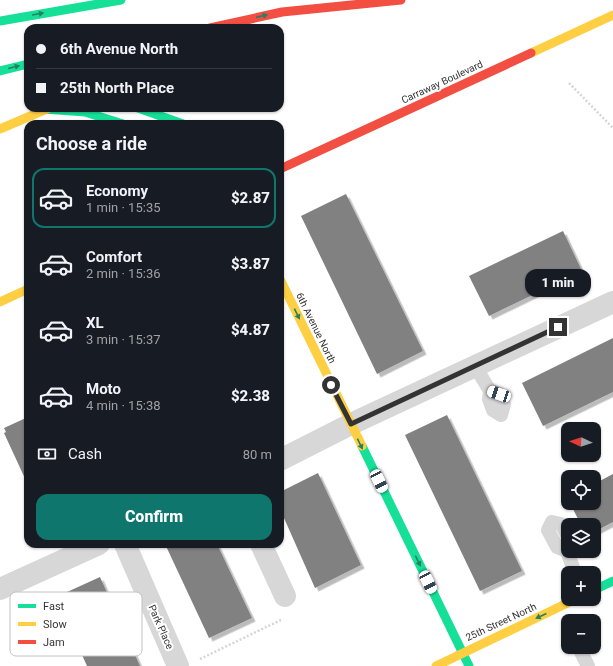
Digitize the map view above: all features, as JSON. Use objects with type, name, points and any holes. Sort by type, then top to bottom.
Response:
[{"type":"main road","points":[[0,21],[121,0]]},
{"type":"main road","points":[[228,24],[282,12],[401,0]]},
{"type":"main road","name":"Carraway Boulevard","points":[[284,168],[613,15]]},
{"type":"main road","points":[[0,71],[24,65]]},
{"type":"main road","points":[[0,129],[38,112]]},
{"type":"main road","points":[[85,112],[110,120]]},
{"type":"main road","points":[[149,112],[172,120]]},
{"type":"main road","name":"6th Avenue North","points":[[284,287],[469,666]]},
{"type":"main road","points":[[0,302],[24,291]]},
{"type":"main road","points":[[601,587],[613,581]]},
{"type":"main road","name":"25th Street North","points":[[436,666],[561,606]]},
{"type":"street","points":[[284,458],[351,424],[613,302]]},
{"type":"street","points":[[0,589],[90,548]]},
{"type":"street","name":"Park Place","points":[[127,548],[186,664]]},
{"type":"street","points":[[263,548],[285,596]]},
{"type":"lane","points":[[475,366],[490,391]]},
{"type":"lane","points":[[561,524],[552,522],[548,530],[557,547],[561,548]]},
{"type":"lane","points":[[582,654],[588,666]]},
{"type":"path","points":[[569,83],[613,128]]},
{"type":"path","points":[[186,664],[291,615],[285,596]]},
{"type":"building","points":[[346,194],[423,351],[377,374],[301,216]]},
{"type":"building","points":[[563,231],[582,271],[489,316],[469,276]]},
{"type":"building","points":[[613,338],[613,392],[543,426],[522,383]]},
{"type":"building","points":[[447,415],[522,571],[480,591],[405,435]]},
{"type":"building","points":[[24,419],[24,476],[4,433],[6,432],[4,428]]},
{"type":"building","points":[[318,473],[361,565],[315,588],[284,518],[284,490]]},
{"type":"building","points":[[613,474],[613,522],[601,528],[601,518],[578,518],[574,510],[601,510],[601,480]]},
{"type":"building","points":[[167,548],[219,548],[252,618],[209,638]]},
{"type":"building","points":[[100,577],[107,592],[67,592]]},
{"type":"building","points":[[83,656],[136,656],[140,666],[87,666]]},
{"type":"traffic: fast","points":[[0,21],[121,0]]},
{"type":"traffic: fast","points":[[0,71],[24,65]]},
{"type":"traffic: fast","points":[[85,112],[110,120]]},
{"type":"traffic: fast","points":[[149,112],[172,120]]},
{"type":"traffic: fast","points":[[362,446],[469,666]]},
{"type":"traffic: fast","points":[[601,587],[613,581]]},
{"type":"traffic: slow","points":[[531,53],[613,15]]},
{"type":"traffic: slow","points":[[0,129],[40,112]]},
{"type":"traffic: slow","points":[[284,287],[362,446]]},
{"type":"traffic: slow","points":[[0,302],[24,291]]},
{"type":"traffic: slow","points":[[436,666],[561,606]]},
{"type":"traffic: jam","points":[[228,24],[282,12],[401,0]]},
{"type":"traffic: jam","points":[[284,167],[531,53]]},
{"type":"route","points":[[331,385],[351,424],[558,327]]}]
